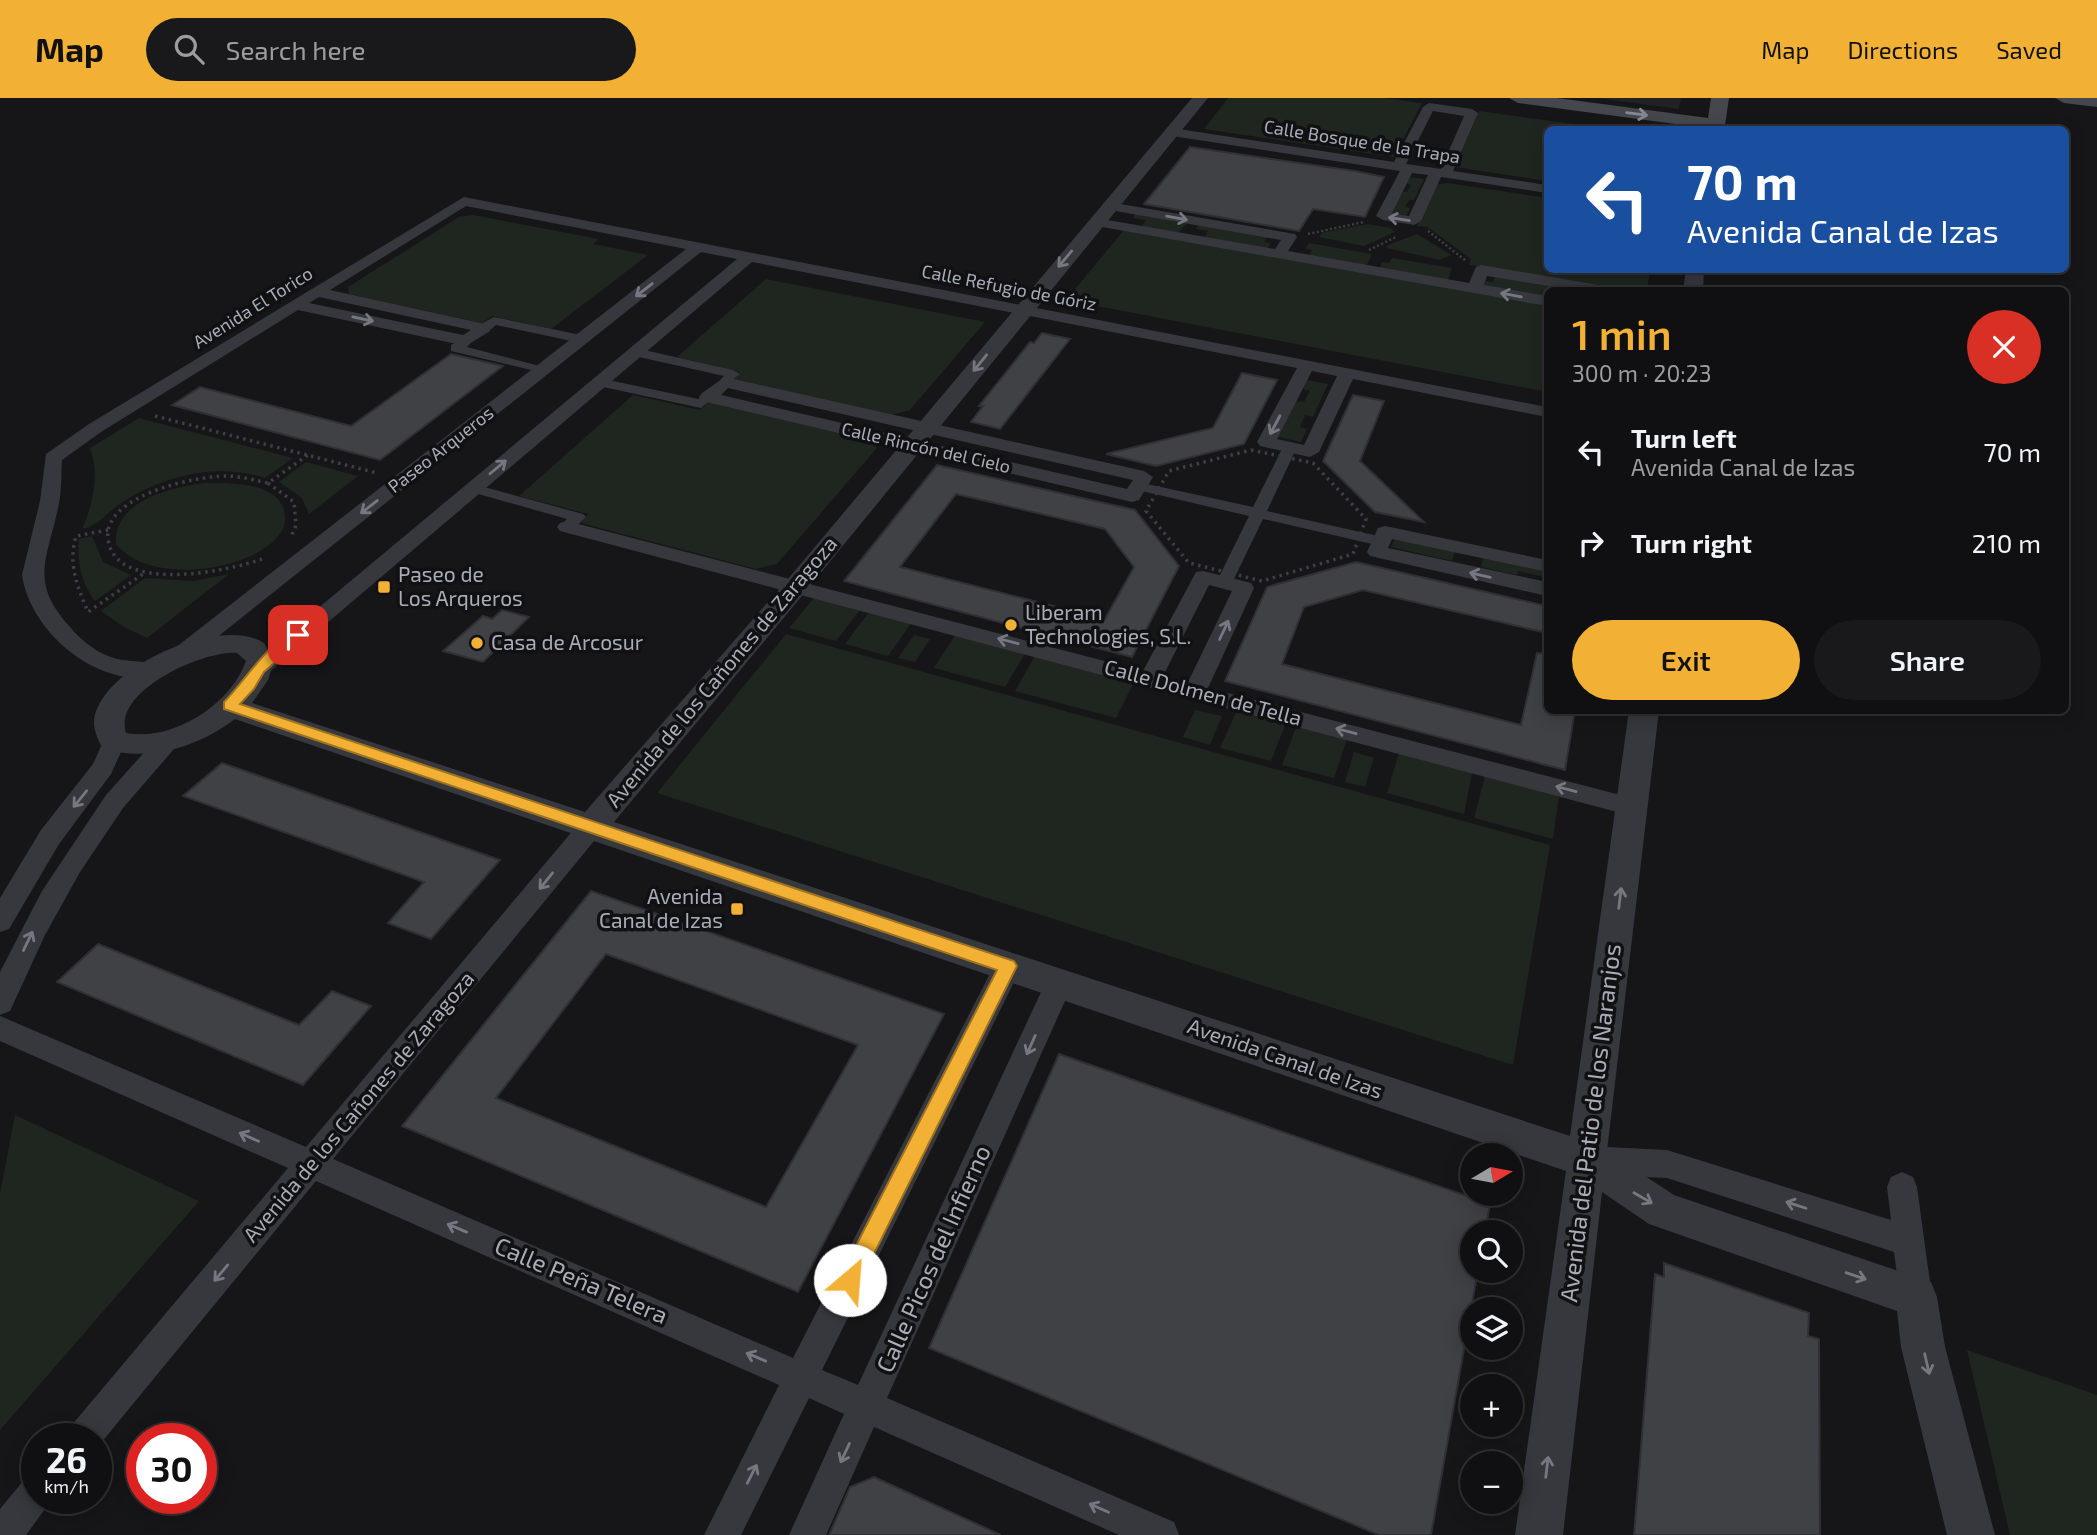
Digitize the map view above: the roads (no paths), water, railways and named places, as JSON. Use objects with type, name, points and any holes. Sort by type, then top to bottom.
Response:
[{"type":"main road","points":[[1518,98],[1709,126]]},
{"type":"main road","points":[[1716,126],[1720,98]]},
{"type":"main road","points":[[2064,98],[2097,102]]},
{"type":"street","name":"Avenida de los Cañones de Zaragoza","points":[[96,1423],[313,1165],[590,828],[797,585],[1200,98]]},
{"type":"street","points":[[1429,107],[1472,113],[1441,173],[1414,221],[1383,216],[1429,107]]},
{"type":"street","name":"Calle Bosque de la Trapa","points":[[1172,132],[1544,190]]},
{"type":"street","name":"Calle Refugio de Góriz","points":[[464,201],[1544,411]]},
{"type":"street","name":"Avenida El Torico","points":[[153,670],[116,666],[90,657],[53,621],[36,594],[32,576],[34,554],[51,499],[53,458],[63,449],[464,201]]},
{"type":"street","points":[[1109,206],[1290,237],[1279,254]]},
{"type":"street","points":[[1096,222],[1544,300]]},
{"type":"street","name":"Paseo Arqueros","points":[[183,653],[697,247]]},
{"type":"street","points":[[114,741],[136,746],[166,743],[198,728],[230,706],[249,686],[259,669],[749,256]]},
{"type":"street","points":[[1475,288],[1481,270],[1580,287]]},
{"type":"street","points":[[316,292],[484,328]]},
{"type":"street","points":[[296,305],[466,341]]},
{"type":"street","points":[[544,369],[456,348],[494,321],[581,339]]},
{"type":"street","name":"Calle Rincón del Cielo","points":[[635,352],[733,374],[725,382],[920,436]]},
{"type":"street","points":[[1307,365],[1266,442],[1310,452],[1347,373]]},
{"type":"street","name":"Calle Rincón del Cielo","points":[[599,382],[701,404],[708,397],[1144,477],[1138,486],[1381,541]]},
{"type":"street","points":[[708,397],[725,382]]},
{"type":"street","points":[[1224,583],[1290,447]]},
{"type":"street","name":"Calle Dolmen de Tella","points":[[473,488],[578,517],[567,527]]},
{"type":"street","name":"Calle Dolmen de Tella","points":[[567,527],[797,585],[1632,807]]},
{"type":"street","name":"Calle Rincón del Cielo","points":[[1544,565],[1385,532],[1377,552],[1544,589]]},
{"type":"street","points":[[1150,679],[1203,577],[1244,588],[1195,691]]},
{"type":"street","points":[[0,921],[50,837],[103,768],[114,741],[108,724],[112,711],[124,695],[153,670],[183,653],[218,643],[247,645],[258,654],[259,669]]},
{"type":"street","name":"Avenida Canal de Izas","points":[[230,706],[1587,1160],[1667,1164],[1908,1241]]},
{"type":"street","name":"Avenida del Patio de los Naranjos","points":[[1539,1535],[1644,714]]},
{"type":"street","points":[[0,1003],[27,941],[65,870],[127,786],[166,743]]},
{"type":"street","points":[[722,1535],[1008,966]]},
{"type":"street","name":"Calle Picos del Infierno","points":[[807,1535],[1059,983]]},
{"type":"street","name":"Calle Peña Telera","points":[[0,1028],[1161,1535]]},
{"type":"street","points":[[1587,1160],[1662,1210],[1916,1297]]},
{"type":"street","points":[[1902,1187],[1923,1347],[1971,1535]]},
{"type":"street","points":[[2,1535],[21,1512]]},
{"type":"place","name":"Paseo de Los Arqueros","points":[[384,587]]},
{"type":"place","name":"Liberam Technologies, S.L.","points":[[1011,625]]},
{"type":"place","name":"Casa de Arcosur","points":[[477,643]]},
{"type":"place","name":"Avenida Canal de Izas","points":[[737,909]]}]
